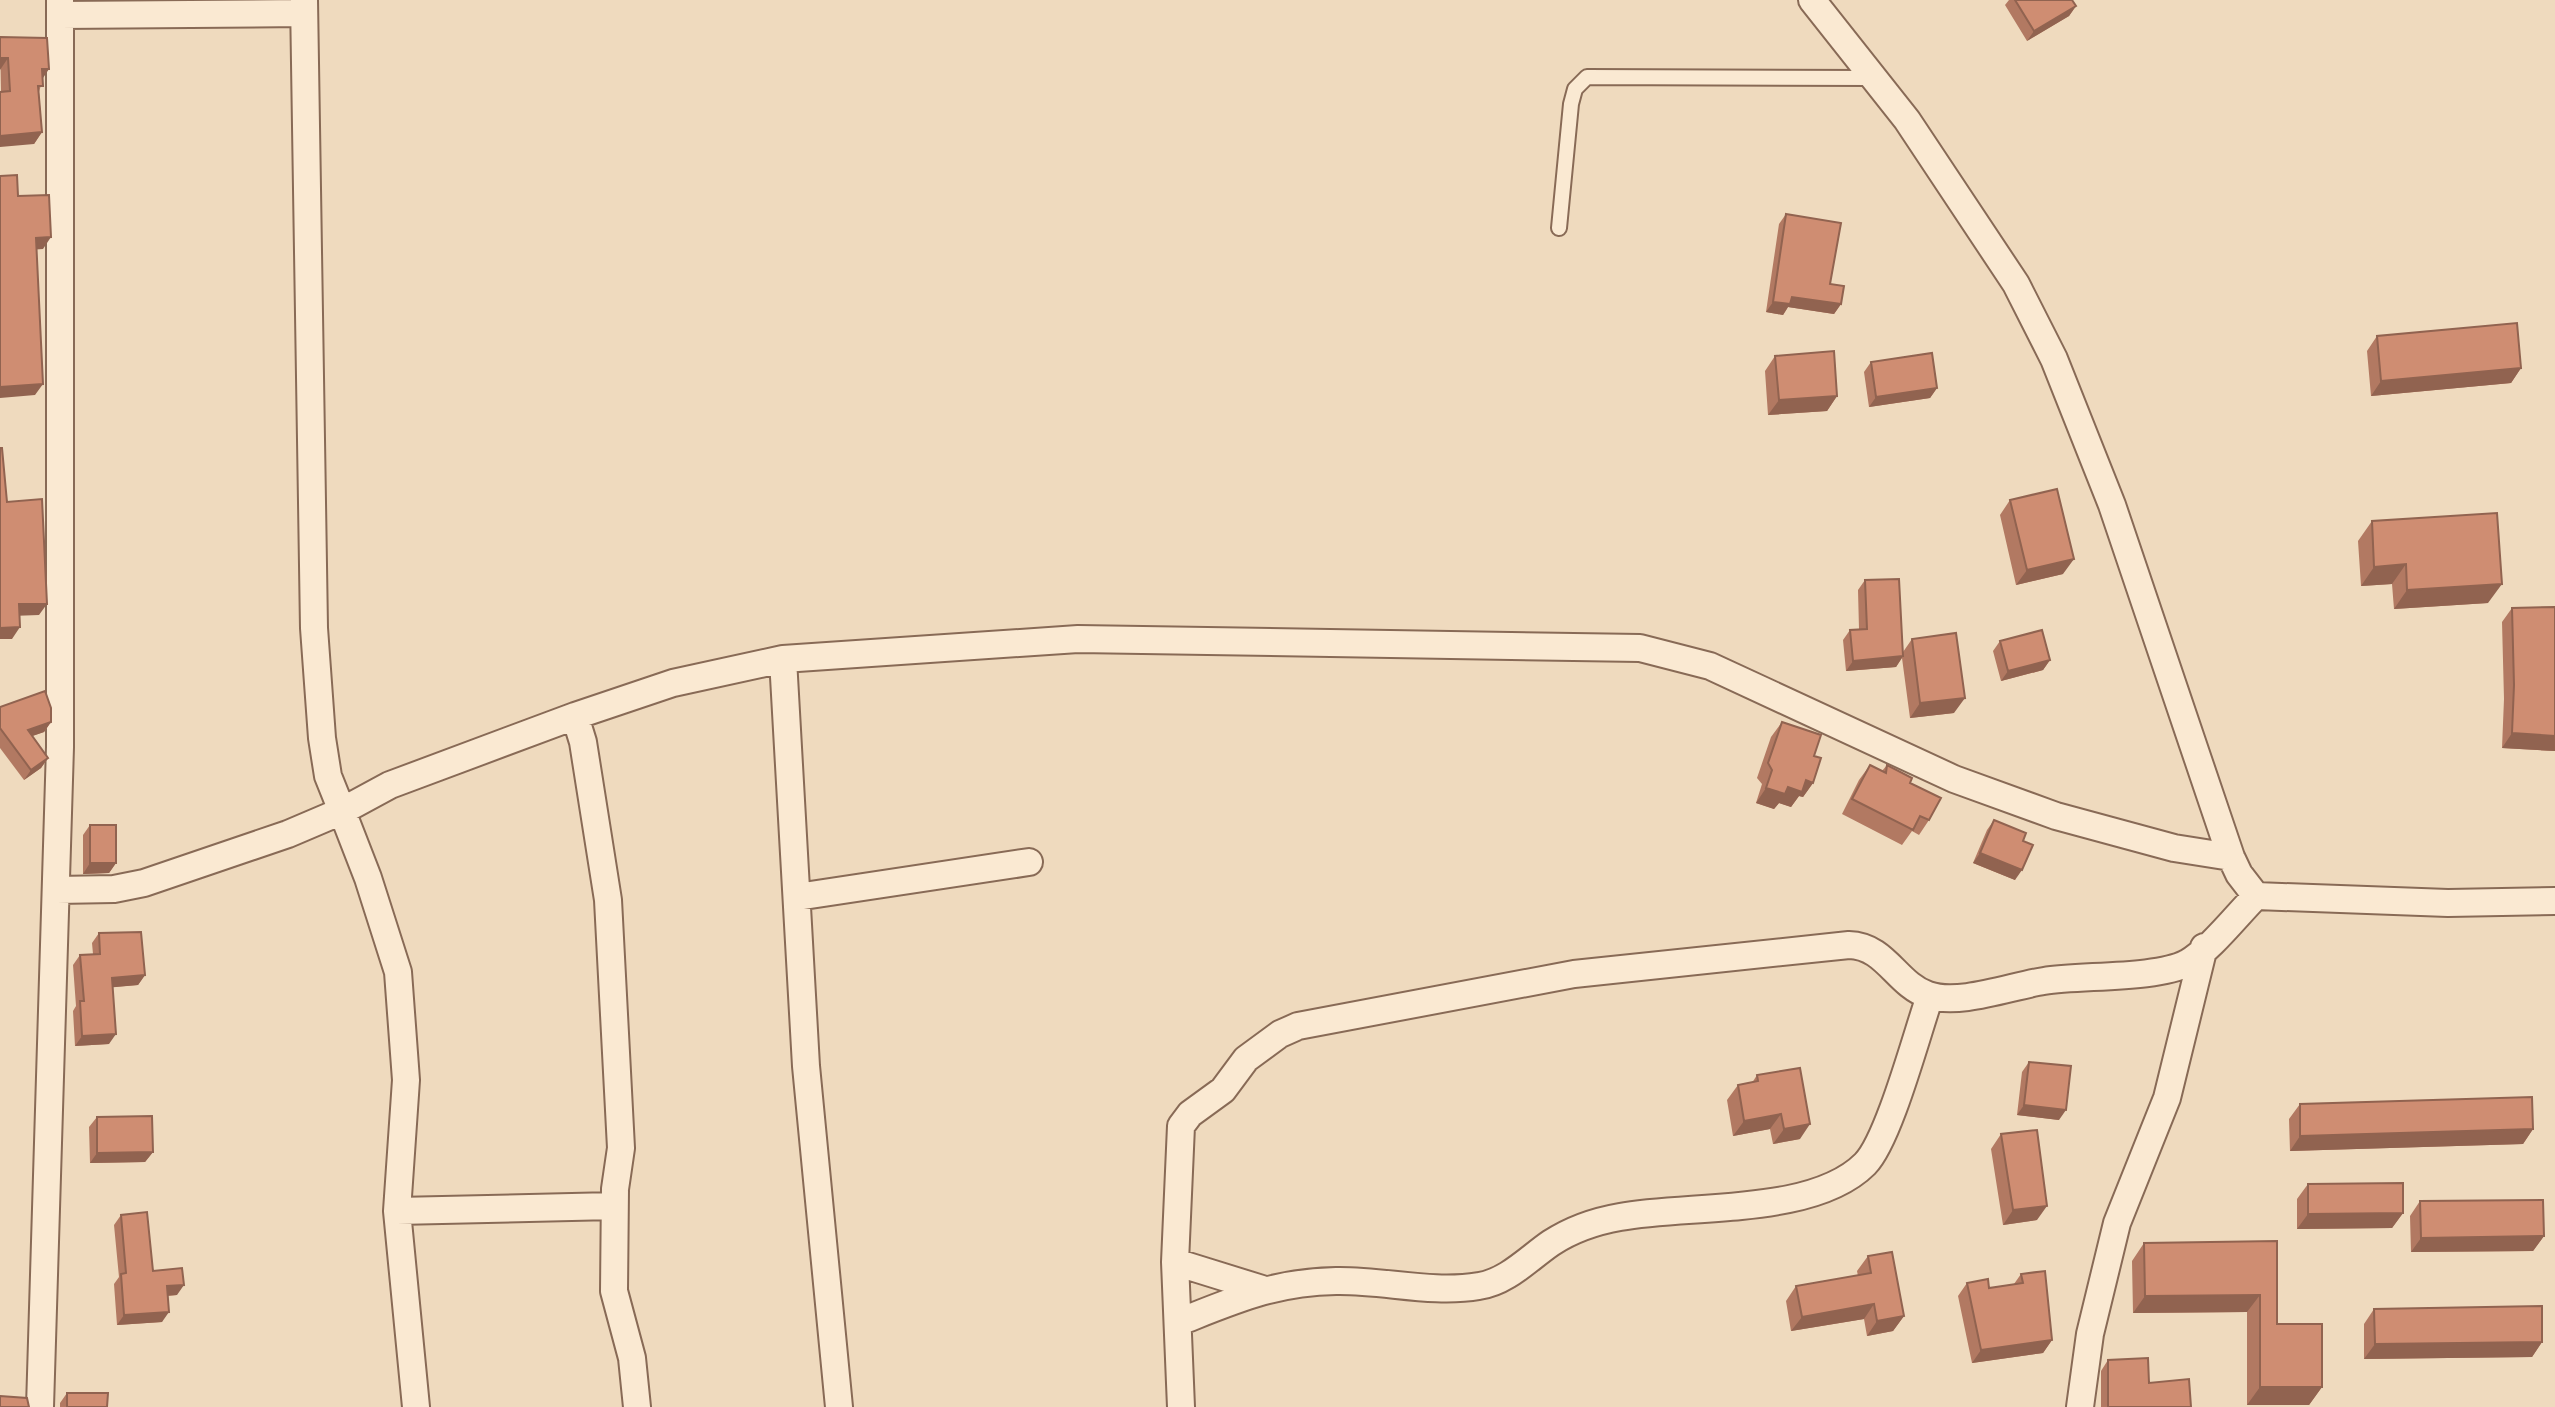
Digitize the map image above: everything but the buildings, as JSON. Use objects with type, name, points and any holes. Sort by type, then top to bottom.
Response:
[{"type":"street","points":[[1812,0],[1907,120],[2016,284],[2054,359],[2112,505],[2231,857],[2239,874],[2256,896]]},
{"type":"street","points":[[40,1407],[60,747],[58,4],[304,6],[314,628],[328,776],[398,972],[406,1080],[397,1211],[416,1407]]},
{"type":"street","points":[[57,890],[114,889],[144,883],[288,834],[342,811],[390,785],[575,716],[673,683],[783,659],[1078,639],[1640,648],[1710,666],[1954,779],[2056,816],[2150,843],[2231,857]]},
{"type":"street","points":[[783,659],[806,1066],[839,1407]]},
{"type":"street","points":[[575,716],[583,742],[608,900],[621,1148],[614,1206],[614,1291],[632,1358],[637,1407]]},
{"type":"street","points":[[797,897],[1028,862]]},
{"type":"street","points":[[1181,1407],[1175,1262],[1178,1144],[1181,1126],[1190,1114],[1223,1090],[1246,1059],[1280,1034],[1298,1026],[1574,974],[1849,945],[1868,948],[1879,955],[1910,987],[1930,996],[1979,995],[2044,981],[2174,967],[2188,962],[2256,896],[2448,903],[2555,901]]},
{"type":"street","points":[[2080,1407],[2090,1334],[2117,1223],[2167,1098],[2204,947]]},
{"type":"street","points":[[1179,1322],[1262,1289],[1338,1281],[1411,1288],[1481,1286],[1509,1273],[1553,1241],[1589,1224],[1621,1217],[1768,1202],[1804,1195],[1847,1178],[1867,1162],[1881,1139],[1930,996]]},
{"type":"street","points":[[397,1211],[614,1206]]},
{"type":"street","points":[[1175,1262],[1262,1289]]},
{"type":"lane","points":[[1559,228],[1570,104],[1575,89],[1587,77],[1874,78]]}]
